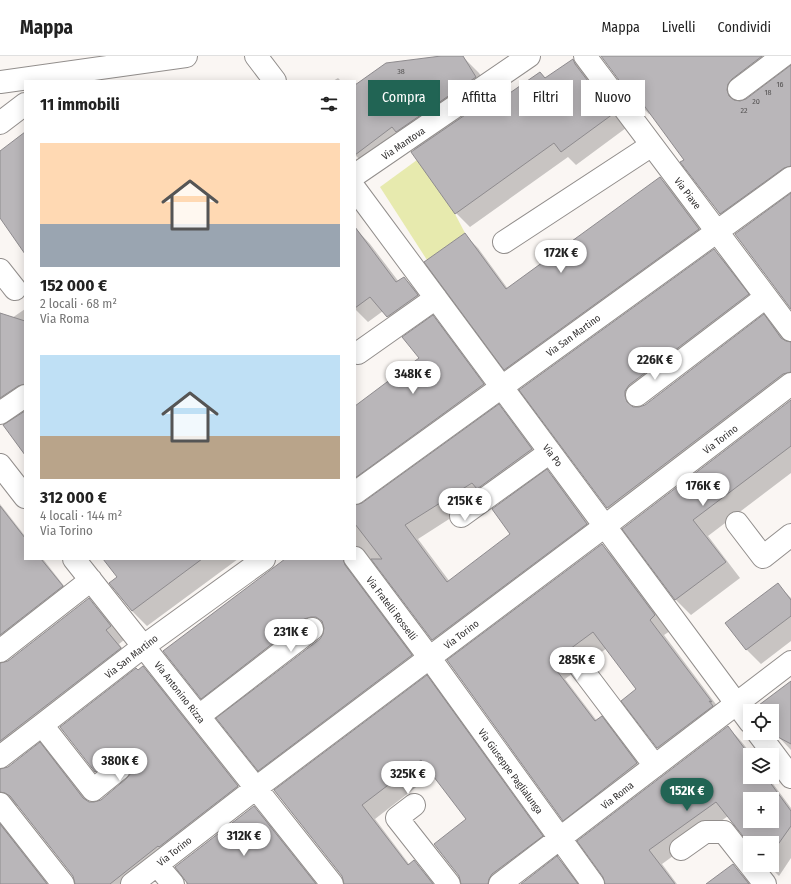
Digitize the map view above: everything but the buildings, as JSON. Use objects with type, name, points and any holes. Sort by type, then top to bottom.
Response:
[{"type":"street","points":[[25,80],[186,56]]},
{"type":"street","points":[[256,56],[274,80]]},
{"type":"street","name":"Via Mantova","points":[[356,174],[529,56]]},
{"type":"street","name":"Via Piave","points":[[585,56],[791,330]]},
{"type":"street","points":[[739,89],[783,56]]},
{"type":"street","points":[[0,82],[24,80]]},
{"type":"street","points":[[0,123],[24,105]]},
{"type":"street","points":[[504,242],[652,145]]},
{"type":"street","name":"Via San Martino","points":[[356,492],[791,178]]},
{"type":"street","name":"Via Po","points":[[356,190],[743,712]]},
{"type":"street","points":[[0,270],[15,289]]},
{"type":"street","points":[[637,395],[766,297]]},
{"type":"street","points":[[358,353],[436,298]]},
{"type":"street","name":"Via Torino","points":[[132,884],[256,788],[605,526],[791,384]]},
{"type":"street","points":[[0,413],[24,397]]},
{"type":"street","points":[[461,516],[550,452]]},
{"type":"street","points":[[0,465],[24,496]]},
{"type":"street","points":[[737,523],[763,557],[791,535]]},
{"type":"street","name":"Via Fratelli Rosselli","points":[[356,559],[429,658]]},
{"type":"street","name":"Via Antonino Rizza","points":[[75,560],[332,884]]},
{"type":"street","name":"Via San Martino","points":[[0,756],[144,646],[263,560]]},
{"type":"street","points":[[0,651],[91,580]]},
{"type":"street","points":[[199,716],[312,629]]},
{"type":"street","name":"Via Giuseppe Paglialunga","points":[[429,658],[593,884]]},
{"type":"street","name":"Via Roma","points":[[500,884],[791,662]]},
{"type":"street","points":[[581,668],[655,766]]},
{"type":"street","points":[[42,725],[93,790],[119,769]]},
{"type":"street","points":[[763,740],[791,777]]},
{"type":"street","points":[[0,804],[62,884]]},
{"type":"street","points":[[414,805],[397,818],[449,884]]},
{"type":"street","points":[[680,849],[705,832],[724,832],[765,884]]},
{"type":"street","points":[[157,864],[173,884]]},
{"type":"green space","points":[[417,160],[455,214],[465,233],[427,260],[380,187]]}]
